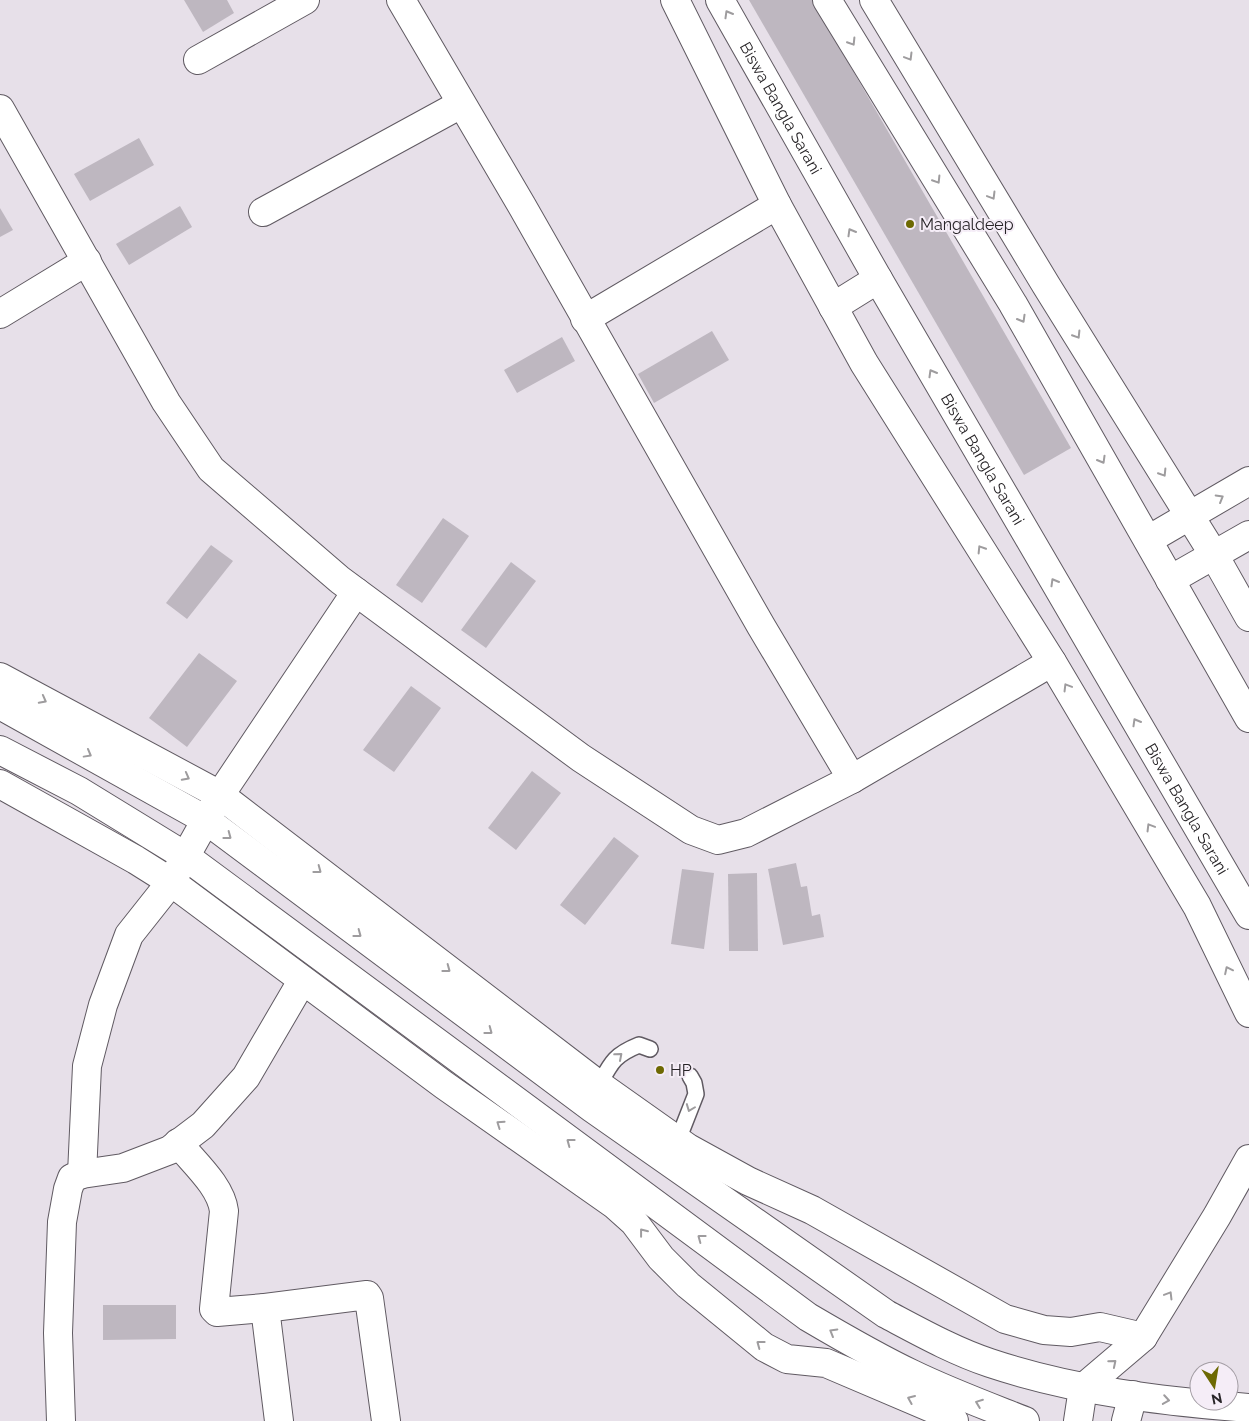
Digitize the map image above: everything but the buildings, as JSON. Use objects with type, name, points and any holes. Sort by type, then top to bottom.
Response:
[{"type":"street","points":[[198,60],[305,0]]},
{"type":"street","points":[[400,0],[522,206],[761,626],[852,779]]},
{"type":"street","points":[[675,0],[777,206],[864,363],[1052,662],[1197,906],[1249,1013]]},
{"type":"street","name":"Biswa Bangla Sarani","points":[[720,0],[878,279],[1249,915]]},
{"type":"street","points":[[827,0],[1014,304],[1249,718]]},
{"type":"street","points":[[874,0],[1041,277],[1214,555],[1249,617]]},
{"type":"street","points":[[263,212],[461,104]]},
{"type":"street","points":[[0,109],[166,402],[211,469],[340,580],[582,758],[691,830],[718,840],[746,833],[852,779],[1052,662]]},
{"type":"street","points":[[585,319],[777,206]]},
{"type":"street","points":[[0,314],[87,261]]},
{"type":"street","points":[[833,307],[878,279]]},
{"type":"street","points":[[1148,540],[1249,481]]},
{"type":"street","points":[[1170,580],[1249,535]]},
{"type":"street","points":[[82,1174],[87,1066],[103,1005],[129,935],[171,882],[220,795],[356,592]]},
{"type":"street","points":[[0,677],[220,795],[599,1085],[678,1140],[748,1181],[812,1210],[1005,1319],[1044,1330],[1071,1332],[1100,1327],[1144,1337]]},
{"type":"street","points":[[0,705],[206,820],[592,1108],[886,1314],[936,1340],[989,1363],[1083,1388],[1182,1403],[1249,1408]]},
{"type":"street","points":[[0,750],[79,791],[185,856],[808,1317],[863,1349],[912,1374],[962,1397],[1025,1421]]},
{"type":"street","points":[[0,784],[136,860],[171,882],[302,981],[615,1205],[634,1222],[661,1258],[688,1285],[764,1347],[787,1359],[826,1364],[849,1372],[948,1415],[954,1421]]},
{"type":"street","points":[[61,1421],[58,1333],[62,1222],[72,1178],[82,1174],[123,1168],[170,1150],[203,1125],[246,1077],[302,981]]},
{"type":"street","points":[[178,1143],[213,1185],[223,1201],[224,1211],[214,1309],[217,1312],[265,1308],[367,1295],[370,1298],[386,1421]]},
{"type":"street","points":[[1078,1421],[1083,1388],[1144,1337],[1249,1158]]},
{"type":"street","points":[[265,1308],[279,1421]]},
{"type":"street","points":[[1126,1421],[1133,1395]]},
{"type":"lane","points":[[599,1085],[614,1059],[626,1050],[639,1045],[650,1049]]},
{"type":"lane","points":[[678,1140],[696,1094],[694,1083],[690,1076]]},
{"type":"place","name":"Mangaldeep","points":[[910,224]]},
{"type":"place","name":"HP","points":[[660,1070]]}]
